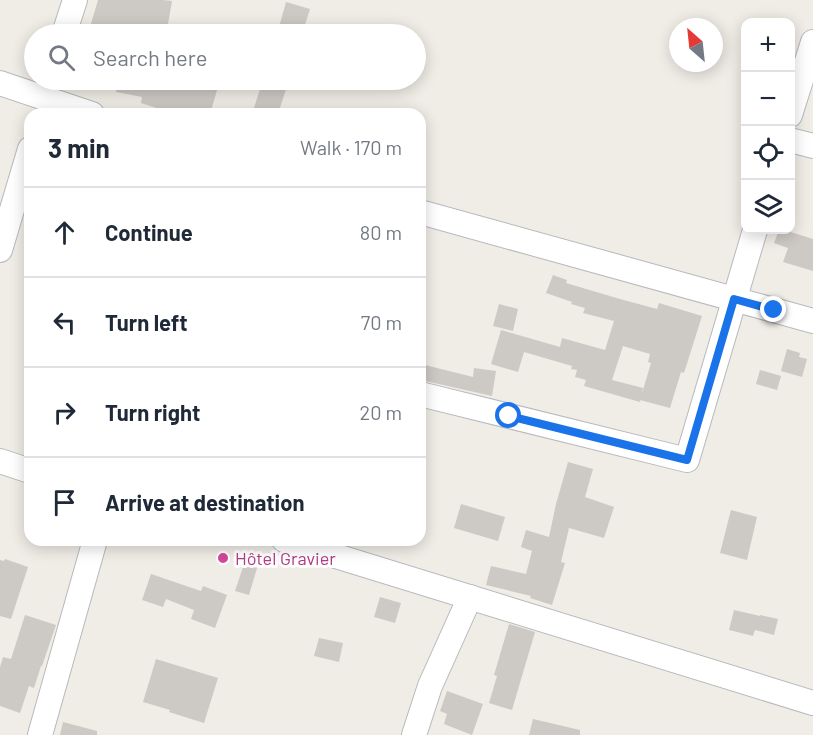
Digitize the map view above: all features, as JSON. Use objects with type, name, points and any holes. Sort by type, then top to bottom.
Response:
[{"type":"street","points":[[67,24],[75,0]]},
{"type":"street","points":[[795,99],[813,42]]},
{"type":"street","points":[[0,83],[75,108]]},
{"type":"street","points":[[795,141],[813,146]]},
{"type":"street","points":[[0,250],[24,169]]},
{"type":"street","points":[[426,214],[813,321]]},
{"type":"street","points":[[426,395],[687,460],[755,234]]},
{"type":"street","points":[[0,461],[24,469]]},
{"type":"street","points":[[40,735],[93,546]]},
{"type":"street","points":[[304,546],[813,703]]},
{"type":"street","points":[[414,735],[430,686],[471,597]]},
{"type":"building","points":[[98,0],[172,1],[168,24],[91,24]]},
{"type":"building","points":[[286,2],[310,9],[305,24],[280,24]]},
{"type":"building","points":[[116,90],[217,90],[212,108],[156,108],[141,103],[142,97],[116,92]]},
{"type":"building","points":[[260,90],[286,90],[280,108],[254,108]]},
{"type":"building","points":[[795,233],[813,239],[813,271],[783,262],[788,248],[774,243],[777,234]]},
{"type":"building","points":[[553,275],[567,280],[566,283],[620,299],[657,309],[659,303],[702,316],[670,408],[584,386],[586,380],[575,377],[577,370],[571,369],[572,366],[524,352],[518,372],[491,364],[501,330],[560,347],[562,338],[605,350],[614,321],[583,313],[585,308],[546,293]],"holes":[[[623,346],[650,354],[648,362],[651,363],[642,395],[643,388],[612,380]]]},
{"type":"building","points":[[499,304],[518,309],[513,331],[493,326]]},
{"type":"building","points":[[787,349],[800,353],[799,357],[807,359],[802,377],[781,371]]},
{"type":"building","points":[[426,365],[473,377],[474,368],[496,371],[492,396],[426,381]]},
{"type":"building","points":[[760,370],[781,376],[777,390],[756,384]]},
{"type":"building","points":[[568,462],[593,469],[585,497],[614,507],[604,538],[569,528],[561,562],[565,563],[552,605],[530,598],[531,596],[486,585],[491,566],[526,574],[532,551],[521,547],[526,530],[549,537]]},
{"type":"building","points":[[461,504],[505,517],[498,541],[454,528]]},
{"type":"building","points":[[731,510],[757,517],[747,560],[720,553]]},
{"type":"building","points":[[5,559],[28,567],[11,619],[0,616],[0,560]]},
{"type":"building","points":[[244,564],[257,568],[249,595],[235,591]]},
{"type":"building","points":[[151,574],[201,591],[203,586],[227,595],[215,628],[191,619],[194,610],[166,599],[163,607],[142,600]]},
{"type":"building","points":[[380,597],[401,603],[395,623],[374,617]]},
{"type":"building","points":[[734,610],[778,619],[774,635],[755,630],[753,636],[729,630]]},
{"type":"building","points":[[25,615],[56,625],[34,688],[29,686],[20,713],[0,706],[0,667],[3,657],[11,659]]},
{"type":"building","points":[[509,624],[535,632],[512,710],[489,703],[497,676],[494,675]]},
{"type":"building","points":[[319,638],[343,643],[339,662],[314,656]]},
{"type":"building","points":[[156,659],[218,678],[204,723],[143,702]]},
{"type":"building","points":[[447,691],[483,704],[472,735],[444,724],[447,714],[440,711]]},
{"type":"building","points":[[533,719],[580,730],[580,735],[529,735]]},
{"type":"building","points":[[63,722],[97,731],[97,735],[60,735]]},
{"type":"place","name":"Hôtel Gravier","points":[[223,558]]},
{"type":"route","points":[[509,416],[687,460],[734,299],[774,310]]}]
